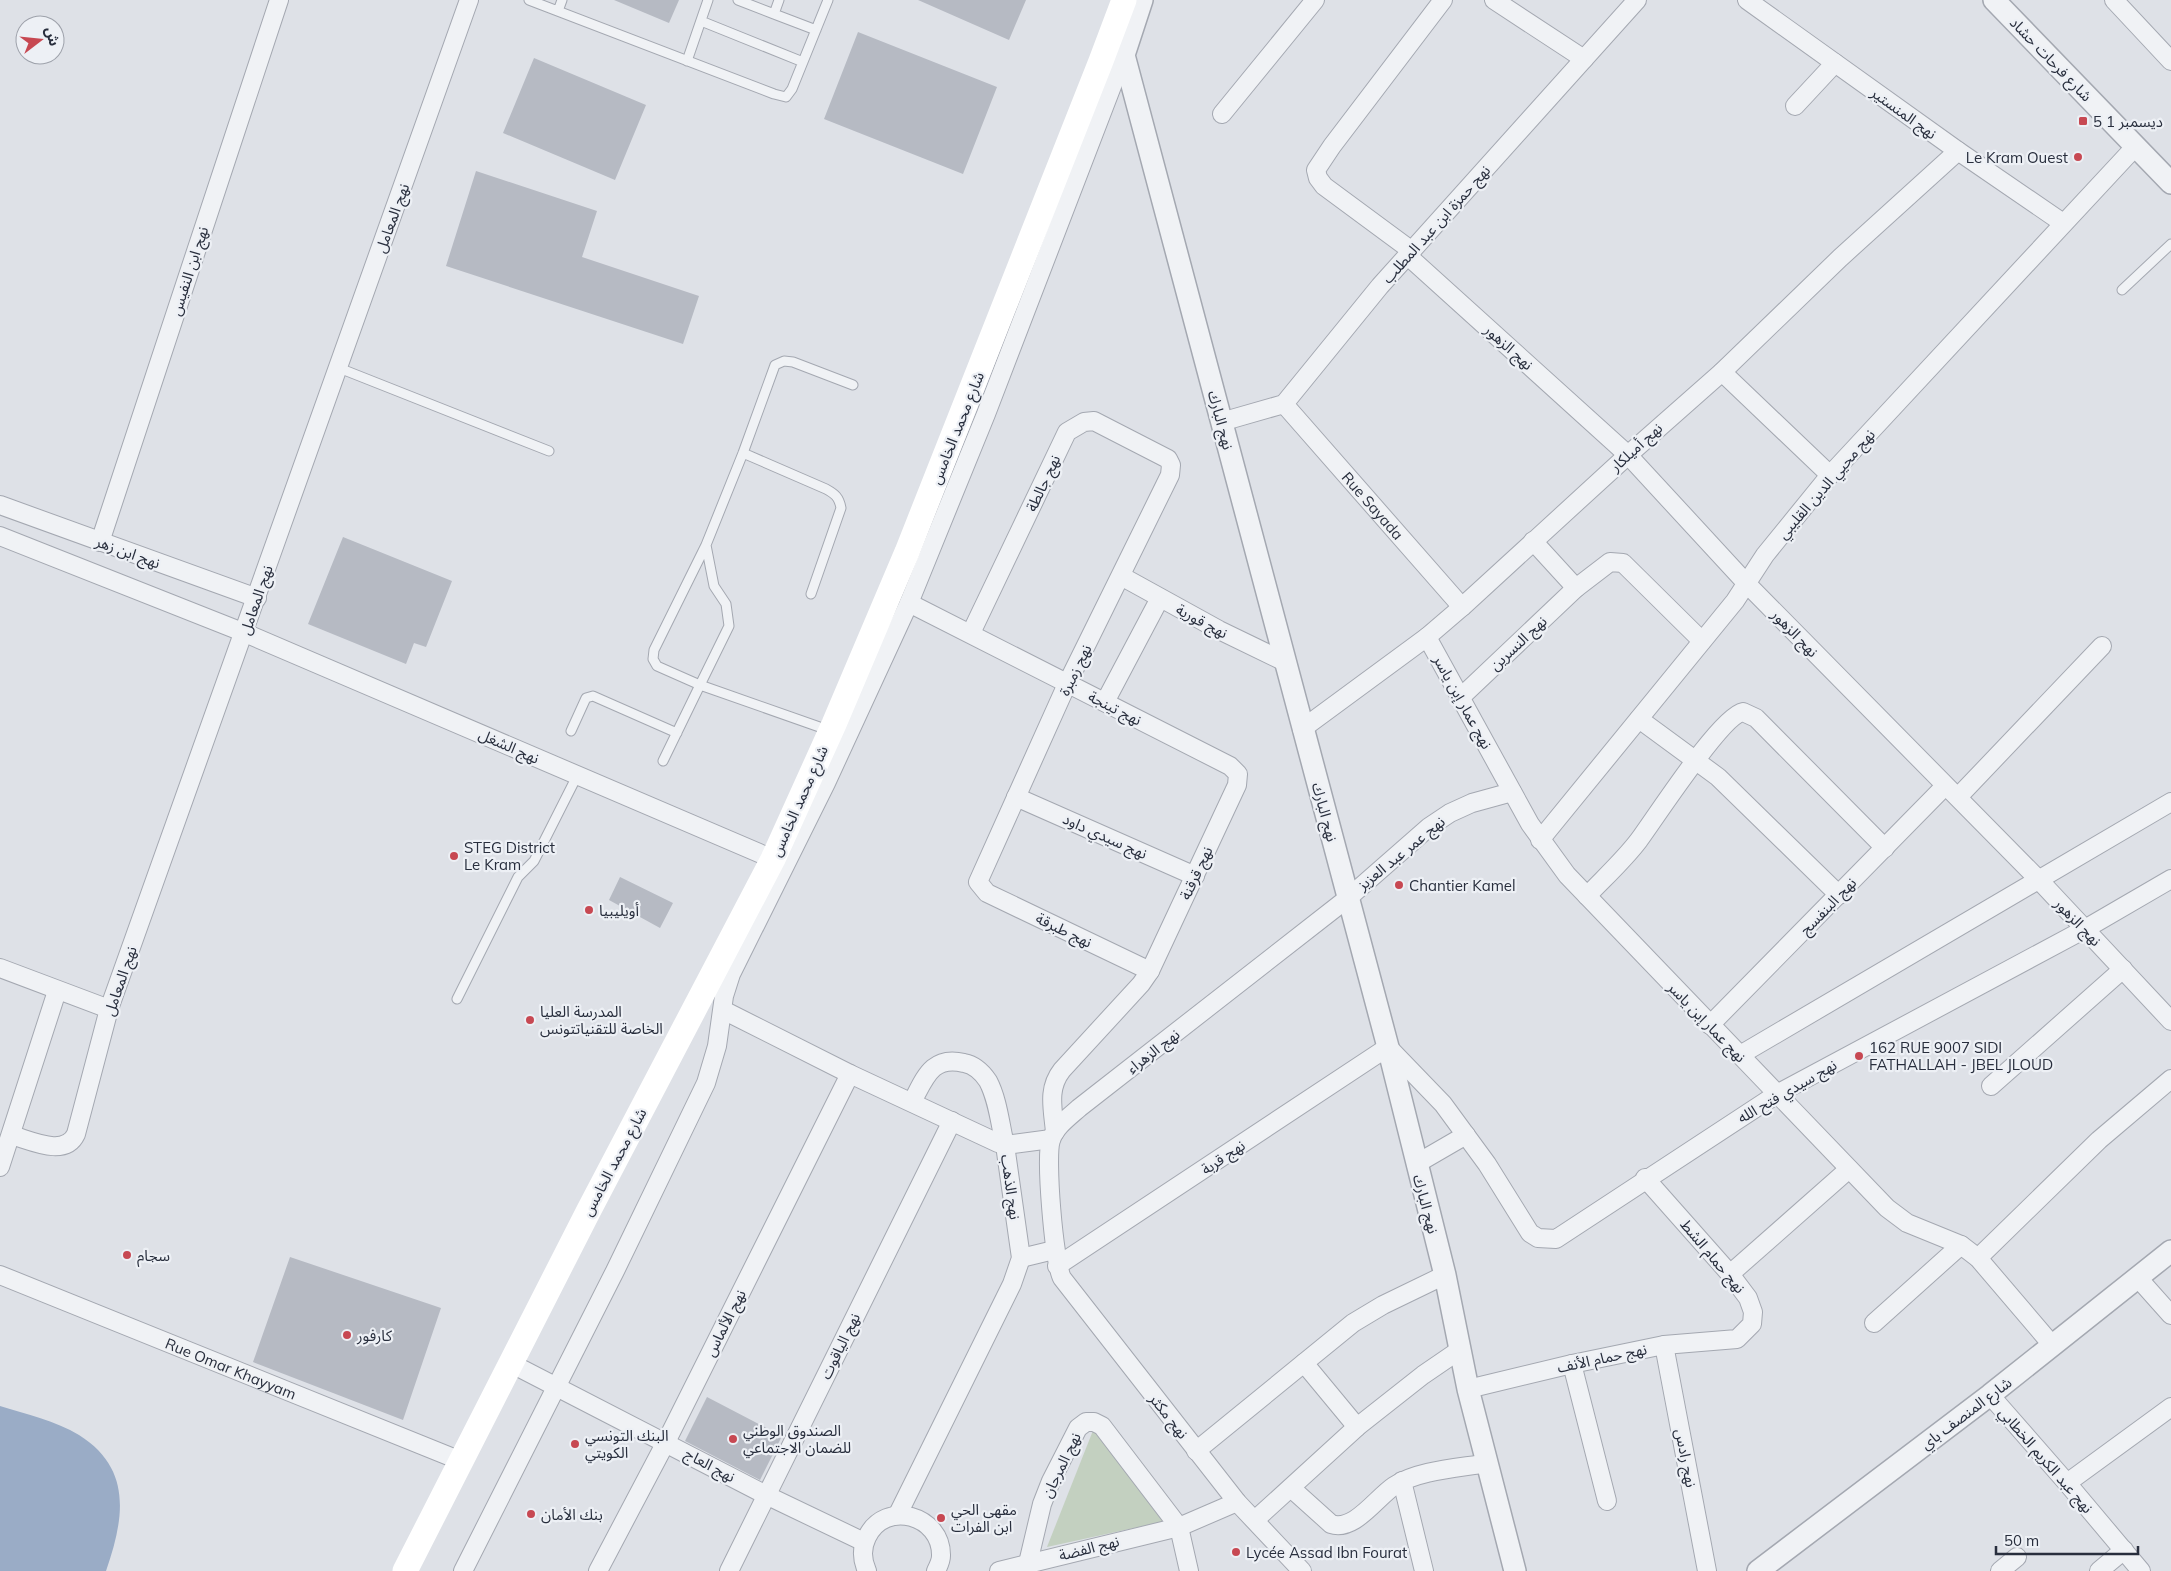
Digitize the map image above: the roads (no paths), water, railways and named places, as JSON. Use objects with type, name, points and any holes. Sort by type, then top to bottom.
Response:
[{"type":"main road","name":"شارع محمد الخامس","points":[[404,1571],[512,1364],[589,1210],[773,859],[831,731],[952,439],[1124,0]]},
{"type":"street","name":"نهج ابن النفيس","points":[[100,542],[279,0]]},
{"type":"street","name":"نهج المعامل","points":[[11,1135],[59,1147],[65,1146],[74,1139],[109,1009],[470,0]]},
{"type":"street","points":[[463,1571],[557,1386],[706,1084],[717,1046],[727,985],[733,968],[826,783],[909,603],[986,414],[1124,55],[1142,0]]},
{"type":"street","points":[[1222,114],[1315,0]]},
{"type":"street","name":"نهج الزهور","points":[[1443,0],[1327,153],[1316,170],[1318,178],[1324,186],[1410,254],[1628,454],[1747,584],[2038,879],[2170,1016]]},
{"type":"street","points":[[1494,0],[1584,59]]},
{"type":"street","name":"نهج حمزة ابن عبد المطلب","points":[[1284,404],[1380,286],[1637,0]]},
{"type":"street","name":"نهج المنستير","points":[[1747,0],[1958,151],[2063,223]]},
{"type":"street","name":"شارع فرحات حشاد","points":[[1994,0],[2171,182]]},
{"type":"street","points":[[2114,0],[2171,61]]},
{"type":"street","name":"نهج البارك","points":[[1124,55],[1388,1047],[1445,1275],[1468,1389],[1515,1571]]},
{"type":"street","points":[[1795,106],[1835,63]]},
{"type":"street","name":"نهج محيي الدين القليبي","points":[[1540,840],[1702,641],[1747,584],[1765,554],[1830,475],[2135,147]]},
{"type":"street","name":"نهج أميلكار","points":[[1302,729],[1427,637],[1462,607],[1628,454],[1722,372],[1840,258],[1958,151]]},
{"type":"street","points":[[1722,372],[1830,475]]},
{"type":"street","points":[[1221,422],[1284,404]]},
{"type":"street","name":"Rue Sayada","points":[[1284,404],[1462,607]]},
{"type":"street","name":"نهج جالطة","points":[[972,633],[1067,432],[1084,422],[1094,421],[1165,456]]},
{"type":"street","name":"نهج زمبرة","points":[[980,885],[979,878],[1067,684],[1170,475],[1170,465],[1165,456]]},
{"type":"street","name":"نهج ابن زهر","points":[[0,505],[257,598]]},
{"type":"street","name":"نهج الشغل","points":[[0,536],[245,633],[773,859]]},
{"type":"street","points":[[1533,542],[1576,588]]},
{"type":"street","name":"نهج النسرين","points":[[1460,698],[1576,588],[1604,565],[1613,562],[1623,563],[1702,641]]},
{"type":"street","name":"نهج قورية","points":[[1121,576],[1219,630],[1285,662]]},
{"type":"street","points":[[1105,702],[1160,598]]},
{"type":"street","name":"نهج تينجة","points":[[909,603],[972,633],[1067,684],[1230,766],[1238,774]]},
{"type":"street","name":"نهج عمار إبن ياسر","points":[[1427,637],[1540,840],[1567,874],[1848,1169],[1888,1208],[1907,1223],[1961,1245],[1978,1258],[2054,1346]]},
{"type":"street","name":"نهج البنفسج","points":[[1710,1025],[1885,848],[1951,792],[2102,646]]},
{"type":"street","points":[[1587,896],[1638,841],[1696,760],[1732,717],[1742,712],[1753,715],[1885,848]]},
{"type":"street","points":[[1639,719],[1718,777],[1839,894]]},
{"type":"street","name":"نهج قرقنة","points":[[1053,1135],[1051,1093],[1057,1076],[1141,984],[1150,971],[1237,785],[1238,774]]},
{"type":"street","name":"نهج عمر عبد العزيز","points":[[1348,898],[1411,842],[1450,813],[1472,803],[1512,792]]},
{"type":"street","name":"نهج سيدي داود","points":[[1016,796],[1195,876]]},
{"type":"street","points":[[1740,1055],[2171,802]]},
{"type":"street","name":"نهج سيدي فتح الله","points":[[1388,1047],[1428,1086],[1466,1135],[1530,1233],[1538,1238],[1550,1240],[1569,1231],[1645,1178],[1777,1094],[2085,929],[2171,879]]},
{"type":"street","name":"نهج طبرقة","points":[[980,885],[987,893],[1150,971]]},
{"type":"street","name":"نهج الزهراء","points":[[1053,1135],[1079,1108],[1348,898]]},
{"type":"street","points":[[0,968],[109,1009]]},
{"type":"street","points":[[1991,1086],[2123,969]]},
{"type":"street","points":[[0,1166],[57,991]]},
{"type":"street","name":"نهج الذهب","points":[[722,1010],[850,1074],[998,1144],[1005,1145],[1021,1258],[1012,1284],[898,1514]]},
{"type":"street","name":"نهج قربة","points":[[1021,1258],[1056,1258],[1388,1047]]},
{"type":"street","points":[[912,1102],[927,1075],[940,1062],[948,1061],[968,1064],[977,1068],[988,1083],[998,1110],[1005,1145],[1053,1135],[1049,1156],[1056,1258]]},
{"type":"street","name":"نهج الألماس","points":[[598,1571],[666,1442],[850,1074]]},
{"type":"street","points":[[1978,1258],[2099,1140],[2171,1079]]},
{"type":"street","name":"نهج الياقوت","points":[[729,1571],[952,1122]]},
{"type":"street","points":[[1416,1164],[1466,1135]]},
{"type":"street","points":[[1730,1274],[1848,1169]]},
{"type":"street","name":"نهج حمام الشط","points":[[1645,1178],[1730,1274],[1748,1298],[1753,1312],[1752,1324],[1737,1339]]},
{"type":"street","points":[[1874,1323],[1961,1245]]},
{"type":"street","name":"شارع المنصف باي","points":[[1758,1571],[2054,1346],[2171,1251]]},
{"type":"street","name":"نهج مكثر","points":[[1056,1258],[1067,1287],[1237,1502],[1302,1571]]},
{"type":"street","name":"Rue Omar Khayyam","points":[[0,1275],[461,1461]]},
{"type":"street","points":[[1196,1451],[1353,1323],[1445,1275]]},
{"type":"street","points":[[2138,1278],[2171,1315]]},
{"type":"street","name":"نهج حمام الأنف","points":[[1468,1389],[1572,1364],[1664,1345],[1737,1339]]},
{"type":"street","name":"نهج رادس","points":[[1664,1345],[1707,1571]]},
{"type":"street","points":[[1255,1520],[1357,1427],[1423,1375],[1460,1349]]},
{"type":"street","points":[[1304,1363],[1357,1427]]},
{"type":"street","name":"نهج العاج","points":[[512,1364],[766,1495],[864,1542]]},
{"type":"street","points":[[1572,1364],[1607,1501]]},
{"type":"street","name":"نهج عبد الكريم الخطابي","points":[[1990,1395],[2068,1483],[2141,1571]]},
{"type":"street","points":[[2068,1483],[2171,1407]]},
{"type":"street","name":"نهج المرجان","points":[[1028,1563],[1042,1504],[1050,1482],[1078,1428],[1086,1422],[1094,1422],[1102,1426],[1179,1526]]},
{"type":"street","points":[[1292,1488],[1331,1524],[1339,1527],[1346,1525],[1357,1517],[1402,1481],[1428,1474],[1488,1463]]},
{"type":"street","points":[[1402,1481],[1424,1571]]},
{"type":"street","name":"نهج الفضة","points":[[999,1571],[1179,1526],[1237,1502]]},
{"type":"street","points":[[866,1571],[863,1560],[864,1542],[869,1532],[877,1523],[887,1517],[898,1514],[920,1519],[937,1535],[941,1557],[936,1571]]},
{"type":"street","points":[[1179,1526],[1190,1571]]},
{"type":"street","points":[[2099,1571],[2124,1550]]},
{"type":"street","points":[[2000,1571],[2017,1557]]},
{"type":"lane","points":[[529,0],[774,94],[786,96],[803,62],[828,0]]},
{"type":"lane","points":[[558,11],[562,0]]},
{"type":"lane","points":[[687,61],[708,0]]},
{"type":"lane","points":[[738,0],[816,30]]},
{"type":"lane","points":[[774,14],[779,0]]},
{"type":"lane","points":[[701,21],[803,62]]},
{"type":"lane","points":[[2122,290],[2171,244]]},
{"type":"lane","points":[[831,731],[700,685],[657,666],[653,659],[654,650],[706,545],[775,366],[784,361],[793,362],[854,385]]},
{"type":"lane","points":[[339,368],[549,451]]},
{"type":"lane","points":[[743,453],[836,494],[840,502],[841,508],[811,594]]},
{"type":"lane","points":[[664,761],[729,626],[726,604],[714,586],[706,545]]},
{"type":"lane","points":[[571,731],[586,698],[593,696],[677,733]]},
{"type":"lane","points":[[457,999],[518,877],[534,861],[577,776]]},
{"type":"water","points":[[0,1406],[41,1418],[70,1430],[96,1448],[109,1463],[116,1479],[120,1496],[120,1514],[117,1533],[106,1571],[0,1571]]},
{"type":"place","name":"5 ديسمبر 1","points":[[2083,121]]},
{"type":"place","name":"Le Kram Ouest","points":[[2078,157]]},
{"type":"place","name":"STEG District Le Kram","points":[[454,856]]},
{"type":"place","name":"Chantier Kamel","points":[[1399,885]]},
{"type":"place","name":"أويليبيا","points":[[589,910]]},
{"type":"place","name":"المدرسة العليا الخاصة للتقنياتتونس","points":[[530,1020]]},
{"type":"place","name":"162 RUE 9007 SIDI FATHALLAH - JBEL JLOUD","points":[[1859,1056]]},
{"type":"place","name":"سجام","points":[[127,1255]]},
{"type":"place","name":"كارفور","points":[[347,1335]]},
{"type":"place","name":"الصندوق الوطني للضمان الاجتماعي","points":[[733,1439]]},
{"type":"place","name":"البنك التونسي الكويتي","points":[[575,1444]]},
{"type":"place","name":"بنك الأمان","points":[[531,1514]]},
{"type":"place","name":"مقهى الحي ابن الفرات","points":[[941,1518]]},
{"type":"place","name":"Lycée Assad Ibn Fourat","points":[[1236,1552]]}]
